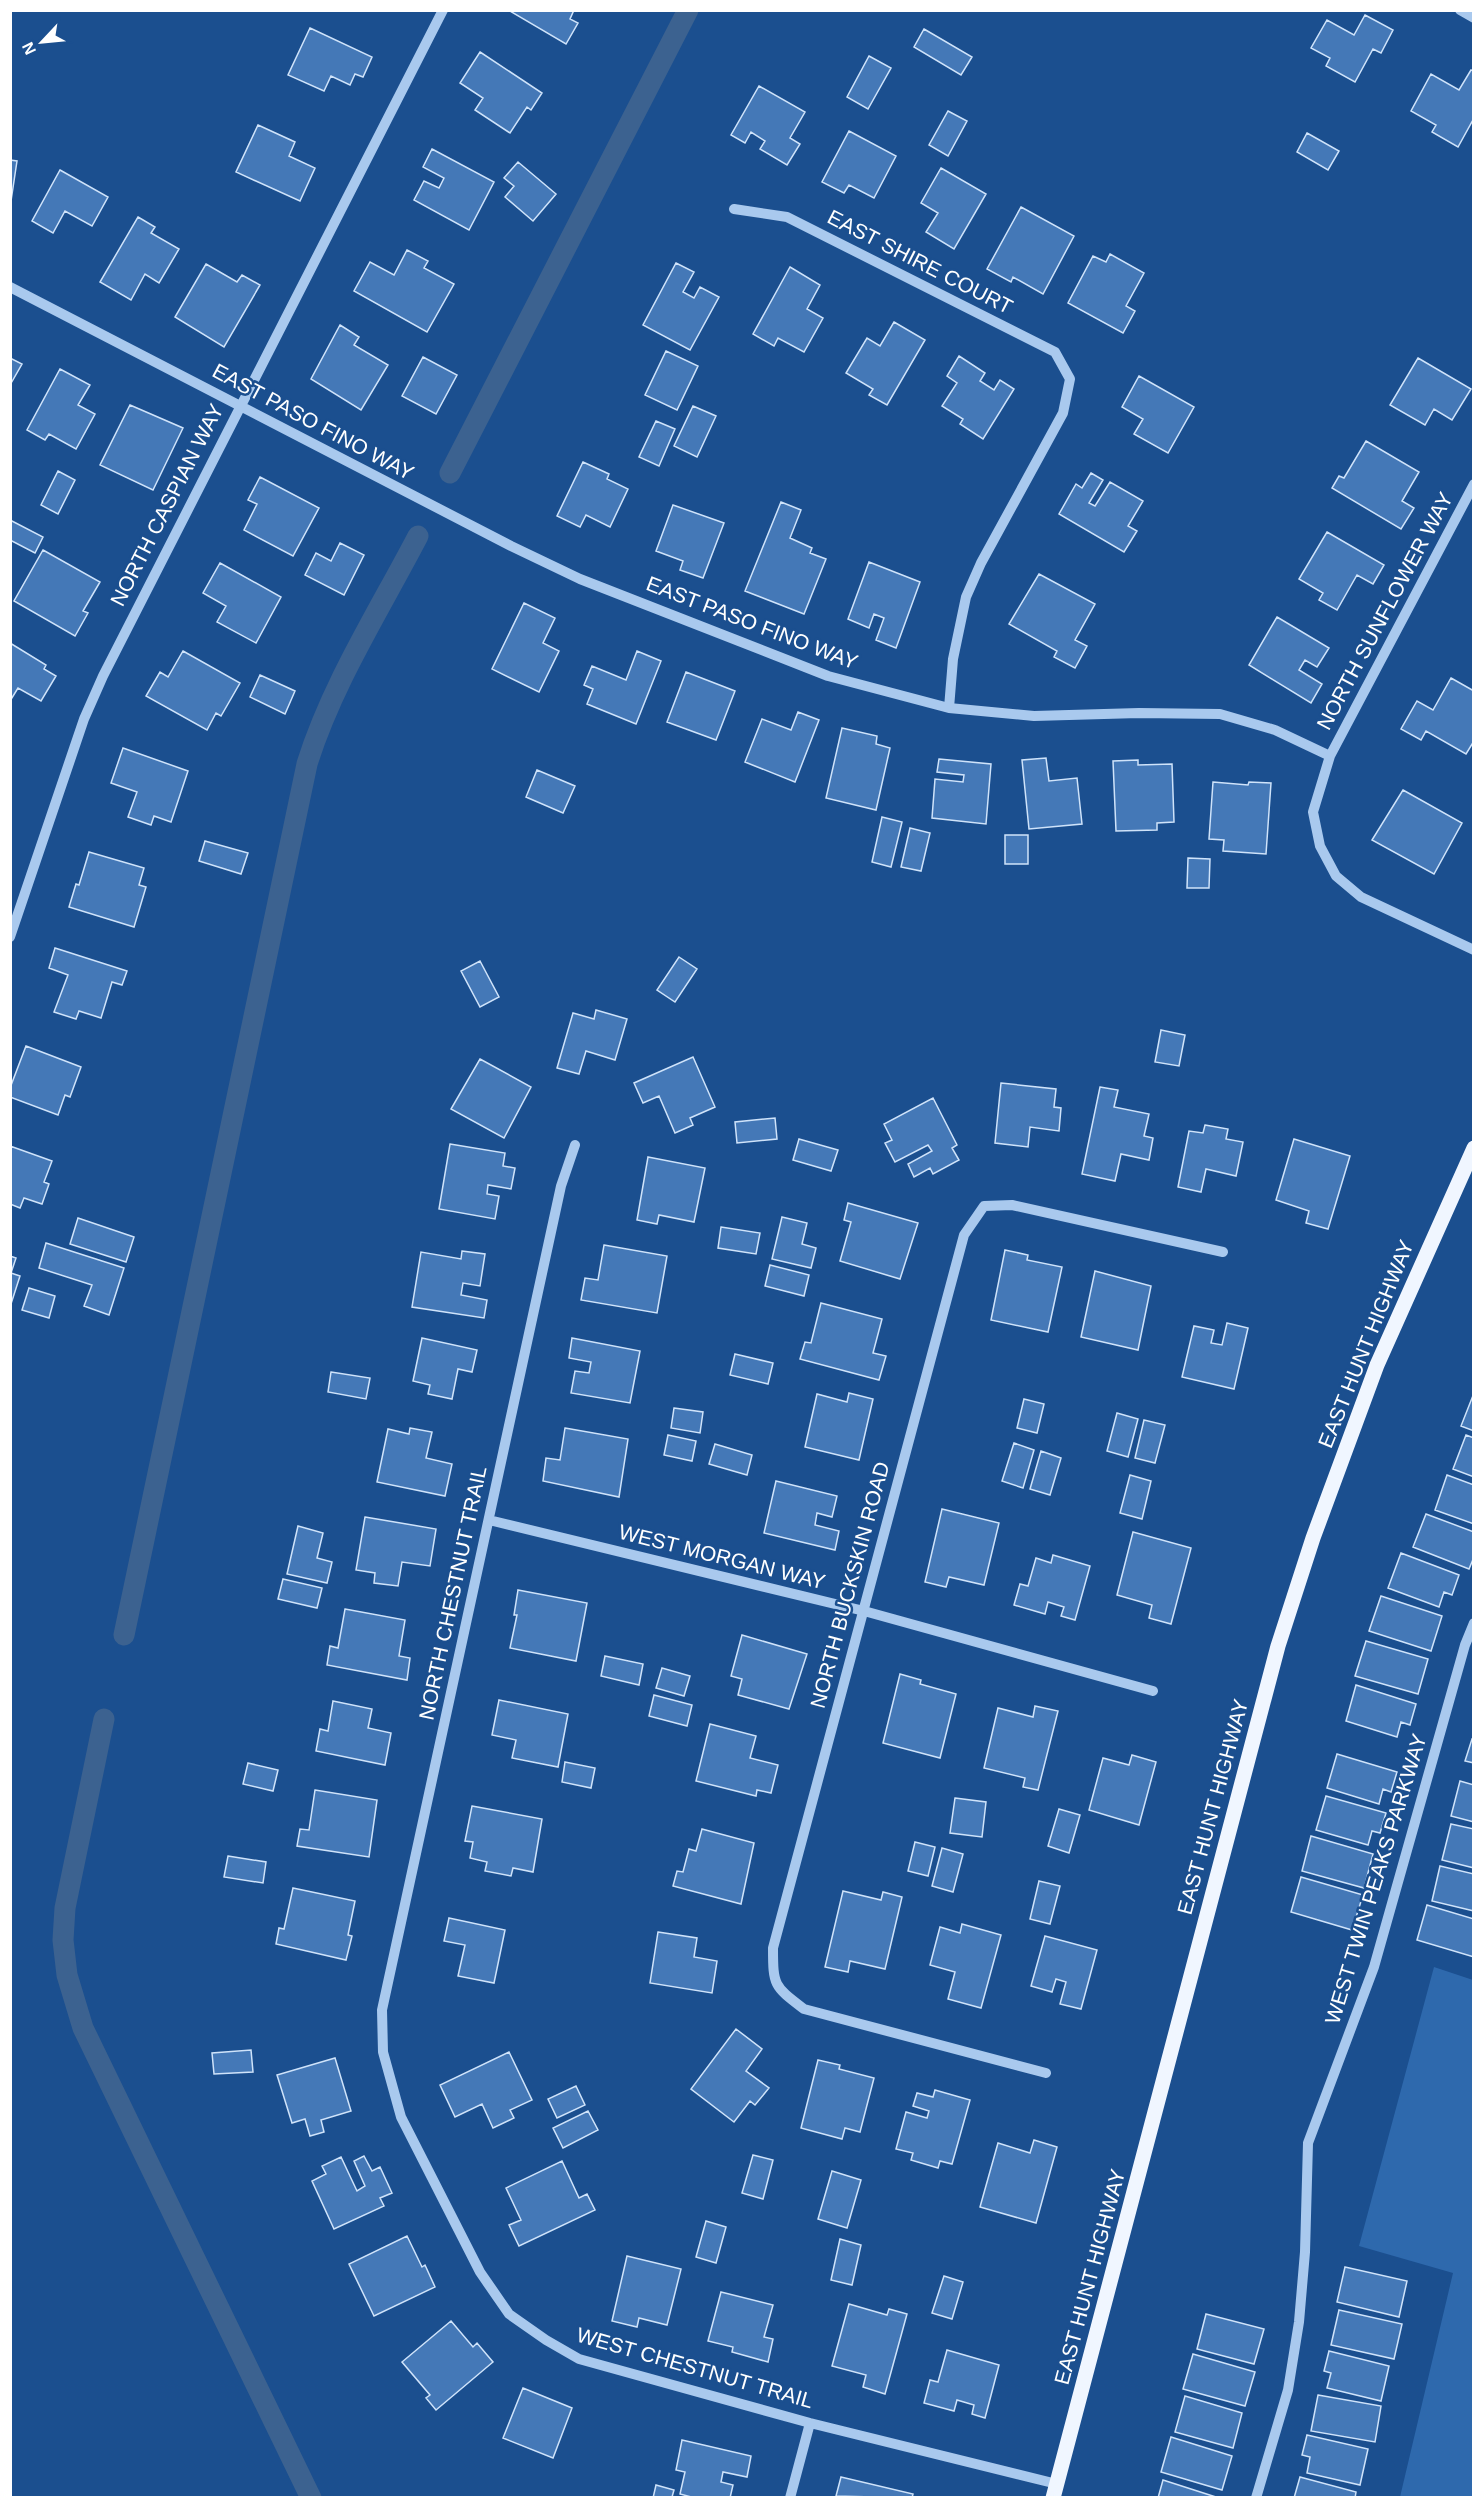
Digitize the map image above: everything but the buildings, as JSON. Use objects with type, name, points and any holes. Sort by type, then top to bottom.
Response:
[{"type":"main road","name":"EAST HUNT HIGHWAY","points":[[1055,2491],[1278,1646],[1348,1441],[1423,1259],[1473,1148]]},
{"type":"street","name":"NORTH CASPIAN WAY","points":[[10,937],[84,719],[240,405],[443,10]]},
{"type":"street","points":[[1460,10],[1473,18]]},
{"type":"street","name":"EAST SHIRE COURT","points":[[734,209],[787,217],[1055,352],[1070,379],[1063,413],[981,563],[966,597],[953,659],[949,708]]},
{"type":"street","name":"EAST PASO FINO WAY","points":[[10,287],[240,405],[344,462],[580,579],[828,676],[949,708],[1034,716],[1139,712],[1220,714],[1275,730],[1330,756]]},
{"type":"street","name":"NORTH SUNFLOWER WAY","points":[[1330,756],[1473,484]]},
{"type":"street","points":[[1330,756],[1314,812],[1320,846],[1336,876],[1361,897],[1473,950]]},
{"type":"street","name":"NORTH CHESTNUT TRAIL","points":[[384,2052],[382,2010],[561,1186],[575,1145]]},
{"type":"street","name":"NORTH BUCKSKIN ROAD","points":[[1046,2073],[804,2009],[783,1993],[773,1979],[773,1948],[964,1235],[984,1206],[1012,1205],[1223,1252]]},
{"type":"street","name":"WEST MORGAN WAY","points":[[489,1520],[864,1611],[1153,1691]]},
{"type":"street","name":"WEST TWIN PEAKS PARKWAY","points":[[1256,2498],[1288,2390],[1299,2322],[1305,2252],[1308,2143],[1374,1968],[1473,1623]]},
{"type":"street","name":"WEST CHESTNUT TRAIL","points":[[384,2052],[401,2117],[480,2272],[509,2314],[546,2340],[579,2359],[1055,2491]]},
{"type":"street","points":[[790,2498],[810,2423]]},
{"type":"shaded area","points":[[1434,1967],[1473,1980],[1473,2497],[1400,2497],[1453,2273],[1359,2246]]},
{"type":"waterway","points":[[450,473],[688,10]]},
{"type":"waterway","points":[[124,1635],[307,764],[317,734],[343,676],[418,536]]},
{"type":"waterway","points":[[104,1719],[65,1908],[63,1940],[67,1975],[83,2028],[311,2498]]}]
